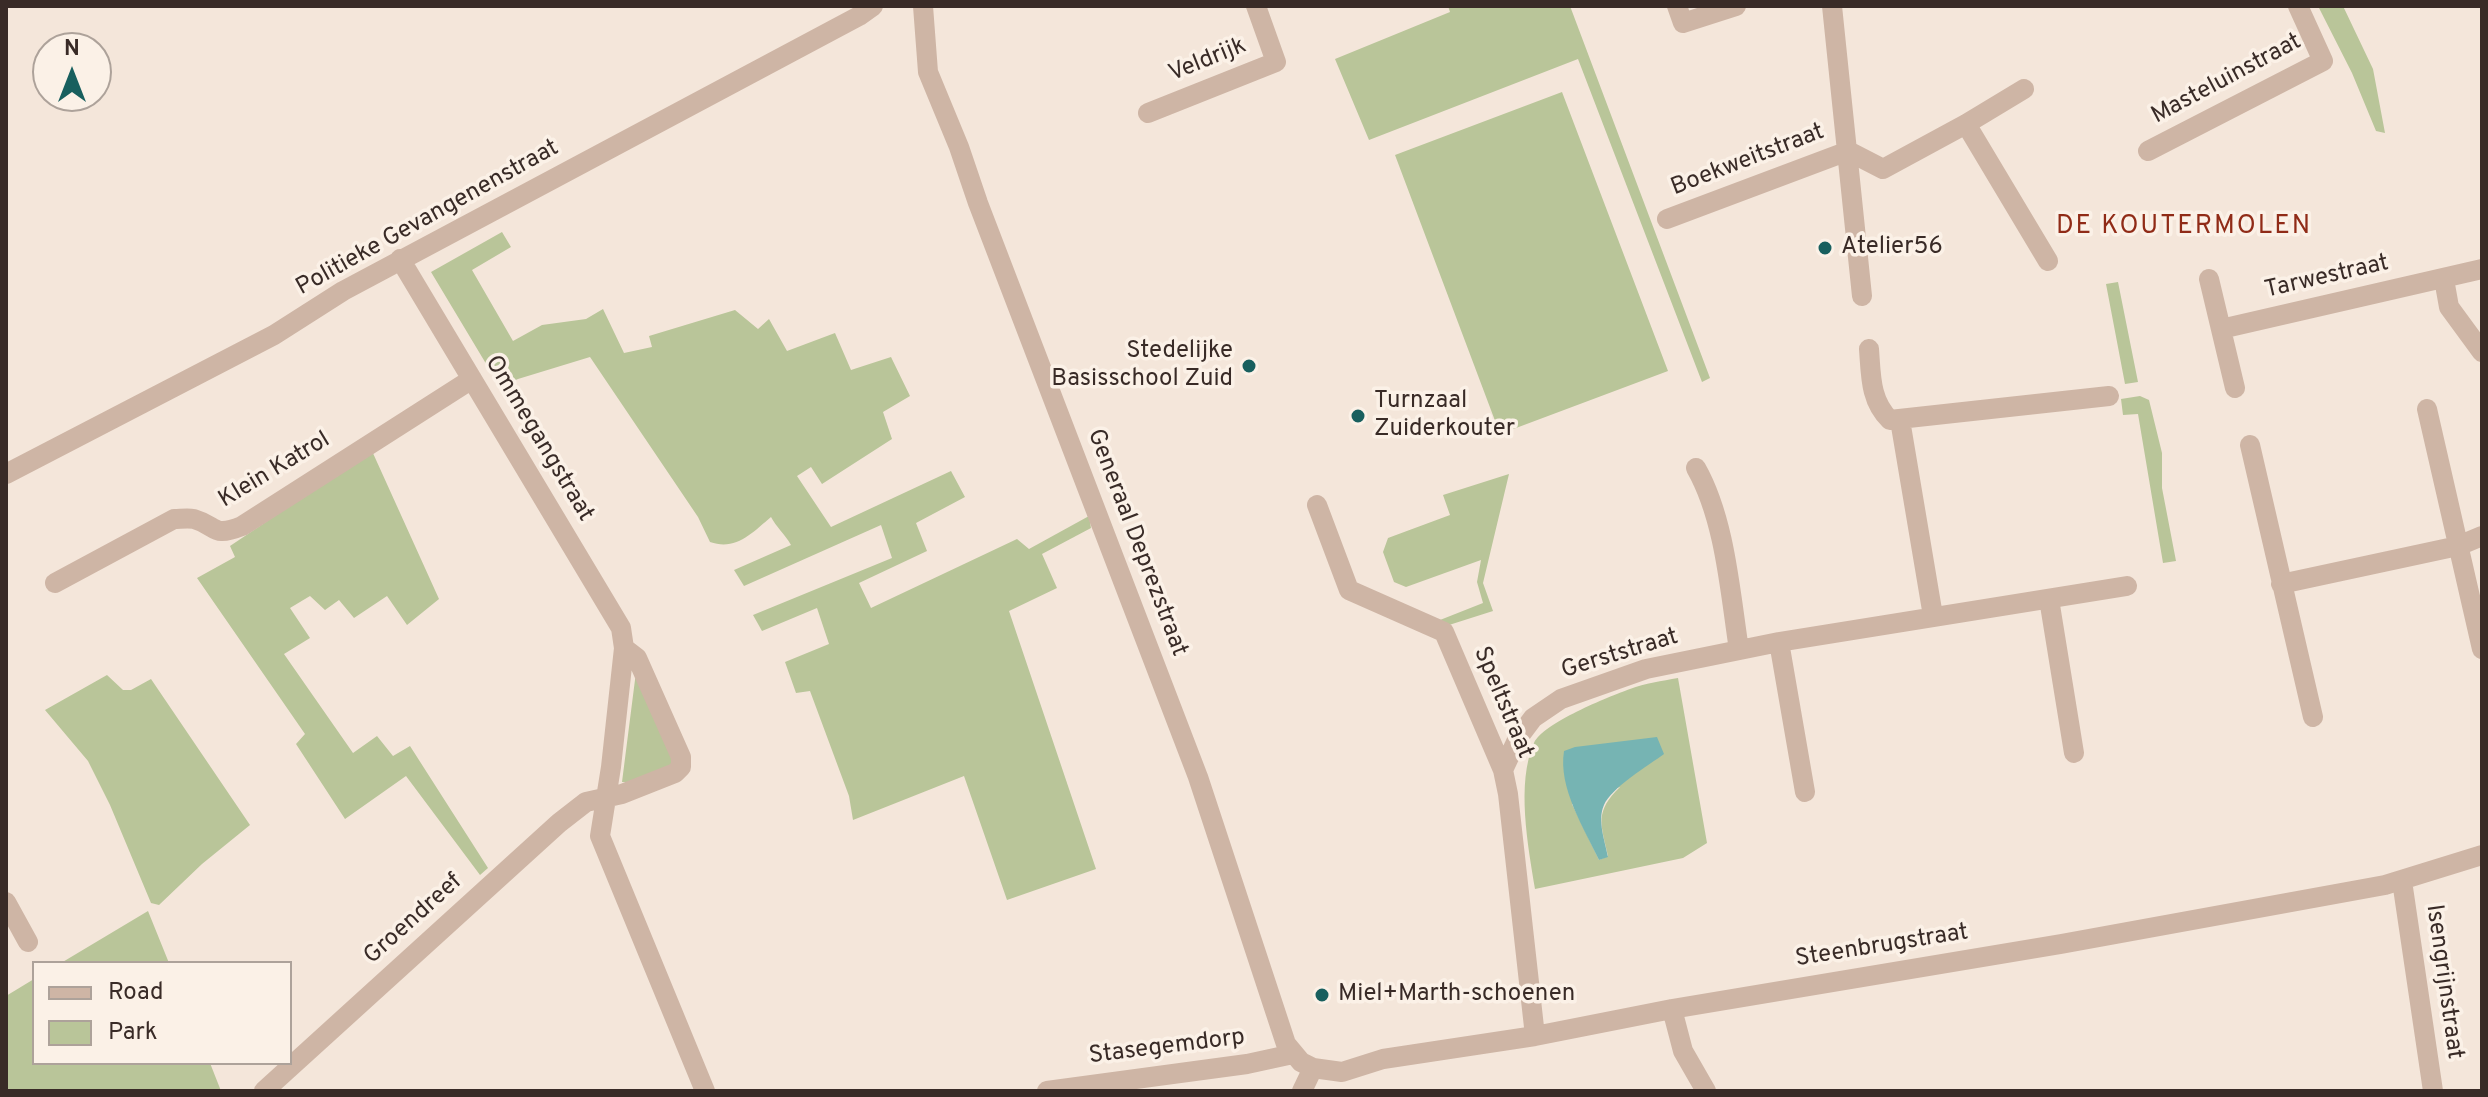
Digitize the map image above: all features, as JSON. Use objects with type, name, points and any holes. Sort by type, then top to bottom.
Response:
[{"type":"street","name":"Politieke Gevangenenstraat","points":[[6,474],[274,335],[400,259],[873,6]]},
{"type":"street","name":"Generaal Deprezstraat","points":[[923,6],[928,72],[1198,777],[1286,1044],[1293,1054]]},
{"type":"street","name":"Veldrijk","points":[[1148,113],[1276,62],[1256,6]]},
{"type":"street","points":[[1677,6],[1683,23],[1736,6]]},
{"type":"street","name":"Boekweitstraat","points":[[1832,6],[1862,296]]},
{"type":"street","name":"Masteluinstraat","points":[[2148,151],[2323,61],[2298,6]]},
{"type":"street","name":"Boekweitstraat","points":[[1667,219],[1848,151],[1883,169],[2024,89]]},
{"type":"street","points":[[1966,124],[2048,261]]},
{"type":"street","name":"Ommegangstraat","points":[[400,259],[621,628],[624,648],[600,836],[705,1091]]},
{"type":"street","name":"Tarwestraat","points":[[2221,329],[2482,269]]},
{"type":"street","points":[[2209,279],[2235,388]]},
{"type":"street","points":[[2444,279],[2449,307],[2482,352]]},
{"type":"street","points":[[1869,349],[1871,379],[1879,410],[1890,420],[2109,396]]},
{"type":"street","name":"Klein Katrol","points":[[55,583],[174,519],[194,519],[217,532],[242,526],[472,379]]},
{"type":"street","points":[[2427,409],[2482,649]]},
{"type":"street","points":[[1900,420],[1933,616]]},
{"type":"street","points":[[2250,445],[2313,717]]},
{"type":"street","points":[[1696,468],[1710,493],[1739,650]]},
{"type":"street","name":"Speltstraat","points":[[1317,505],[1349,590],[1444,632],[1503,770],[1535,1036]]},
{"type":"street","points":[[2281,584],[2458,546],[2482,536]]},
{"type":"street","name":"Gerststraat","points":[[1503,770],[1518,738],[1533,718],[1561,699],[1646,669],[1779,642],[2127,586]]},
{"type":"street","points":[[2049,599],[2074,753]]},
{"type":"street","points":[[1779,642],[1805,792]]},
{"type":"street","name":"Ommegangstraat","points":[[604,797],[622,794],[675,773],[681,767],[681,757],[637,658],[624,648]]},
{"type":"street","name":"Groendreef","points":[[264,1091],[559,823],[586,802],[604,797]]},
{"type":"street","name":"Steenbrugstraat","points":[[1313,1068],[1342,1072],[1383,1059],[1535,1036],[1672,1009],[2061,944],[2402,881],[2482,855]]},
{"type":"street","name":"Isengrijnstraat","points":[[2402,881],[2433,1091]]},
{"type":"street","points":[[6,902],[28,942]]},
{"type":"street","points":[[1672,1009],[1683,1051],[1706,1091]]},
{"type":"street","points":[[1293,1054],[1313,1068],[1302,1091]]},
{"type":"street","name":"Stasegemdorp","points":[[1047,1091],[1247,1064],[1293,1054]]},
{"type":"green space","points":[[1448,6],[1570,6],[1710,378],[1702,382],[1578,59],[1369,140],[1335,59],[1450,12]]},
{"type":"green space","points":[[2318,6],[2343,6],[2373,69],[2385,133],[2376,131],[2352,73]]},
{"type":"green space","points":[[1562,92],[1668,371],[1500,434],[1395,155]]},
{"type":"green space","points":[[502,232],[511,247],[472,270],[513,341],[542,325],[586,319],[603,309],[624,353],[652,347],[649,336],[735,310],[758,329],[769,319],[787,351],[835,333],[851,370],[891,357],[910,396],[883,412],[892,439],[822,484],[811,467],[797,476],[831,527],[951,471],[965,497],[916,523],[927,551],[859,583],[871,608],[1017,539],[1029,549],[1089,516],[1091,528],[1042,554],[1057,588],[1009,611],[1096,869],[1007,900],[964,776],[853,820],[849,796],[810,691],[796,693],[785,662],[829,644],[817,608],[762,631],[753,615],[892,558],[881,525],[744,586],[734,570],[791,545],[789,541],[771,517],[736,542],[710,542],[698,517],[590,357],[500,387],[431,272]]},
{"type":"green space","points":[[2118,282],[2138,382],[2125,384],[2106,284]]},
{"type":"green space","points":[[2140,396],[2149,400],[2162,453],[2162,488],[2176,561],[2163,563],[2138,414],[2123,415],[2121,399]]},
{"type":"green space","points":[[372,451],[439,599],[407,625],[387,596],[354,618],[339,600],[325,610],[310,596],[290,608],[310,638],[284,654],[353,753],[377,736],[393,756],[410,746],[488,868],[480,875],[406,776],[345,819],[296,744],[305,734],[197,578],[235,557],[230,546]]},
{"type":"green space","points":[[1509,474],[1483,583],[1493,611],[1449,625],[1440,620],[1483,603],[1477,582],[1481,560],[1406,587],[1394,582],[1383,552],[1388,538],[1450,515],[1443,495]]},
{"type":"green space","points":[[636,672],[671,757],[671,767],[632,782],[622,782]]},
{"type":"green space","points":[[107,675],[123,690],[131,690],[151,679],[250,825],[202,864],[159,905],[151,903],[88,761],[45,710]]},
{"type":"green space","points":[[1678,678],[1707,843],[1683,858],[1535,889],[1525,795],[1534,743],[1550,727],[1592,704],[1636,687]],"holes":[[[1620,787],[1612,796],[1602,819],[1608,856],[1599,860],[1572,804]]]},
{"type":"green space","points":[[148,911],[168,961],[64,961]]},
{"type":"green space","points":[[32,980],[32,1065],[211,1065],[221,1091],[6,1091],[6,996]]},
{"type":"water","points":[[1657,737],[1664,754],[1622,784],[1604,805],[1601,824],[1608,857],[1599,860],[1568,793],[1564,751]]},
{"type":"place","name":"Atelier56","points":[[1825,248]]},
{"type":"place","name":"Stedelijke Basisschool Zuid","points":[[1249,366]]},
{"type":"place","name":"Turnzaal Zuiderkouter","points":[[1358,416]]},
{"type":"place","name":"Miel+Marth-schoenen","points":[[1322,995]]},
{"type":"district","name":"DE KOUTERMOLEN","points":[[2184,228]]}]
